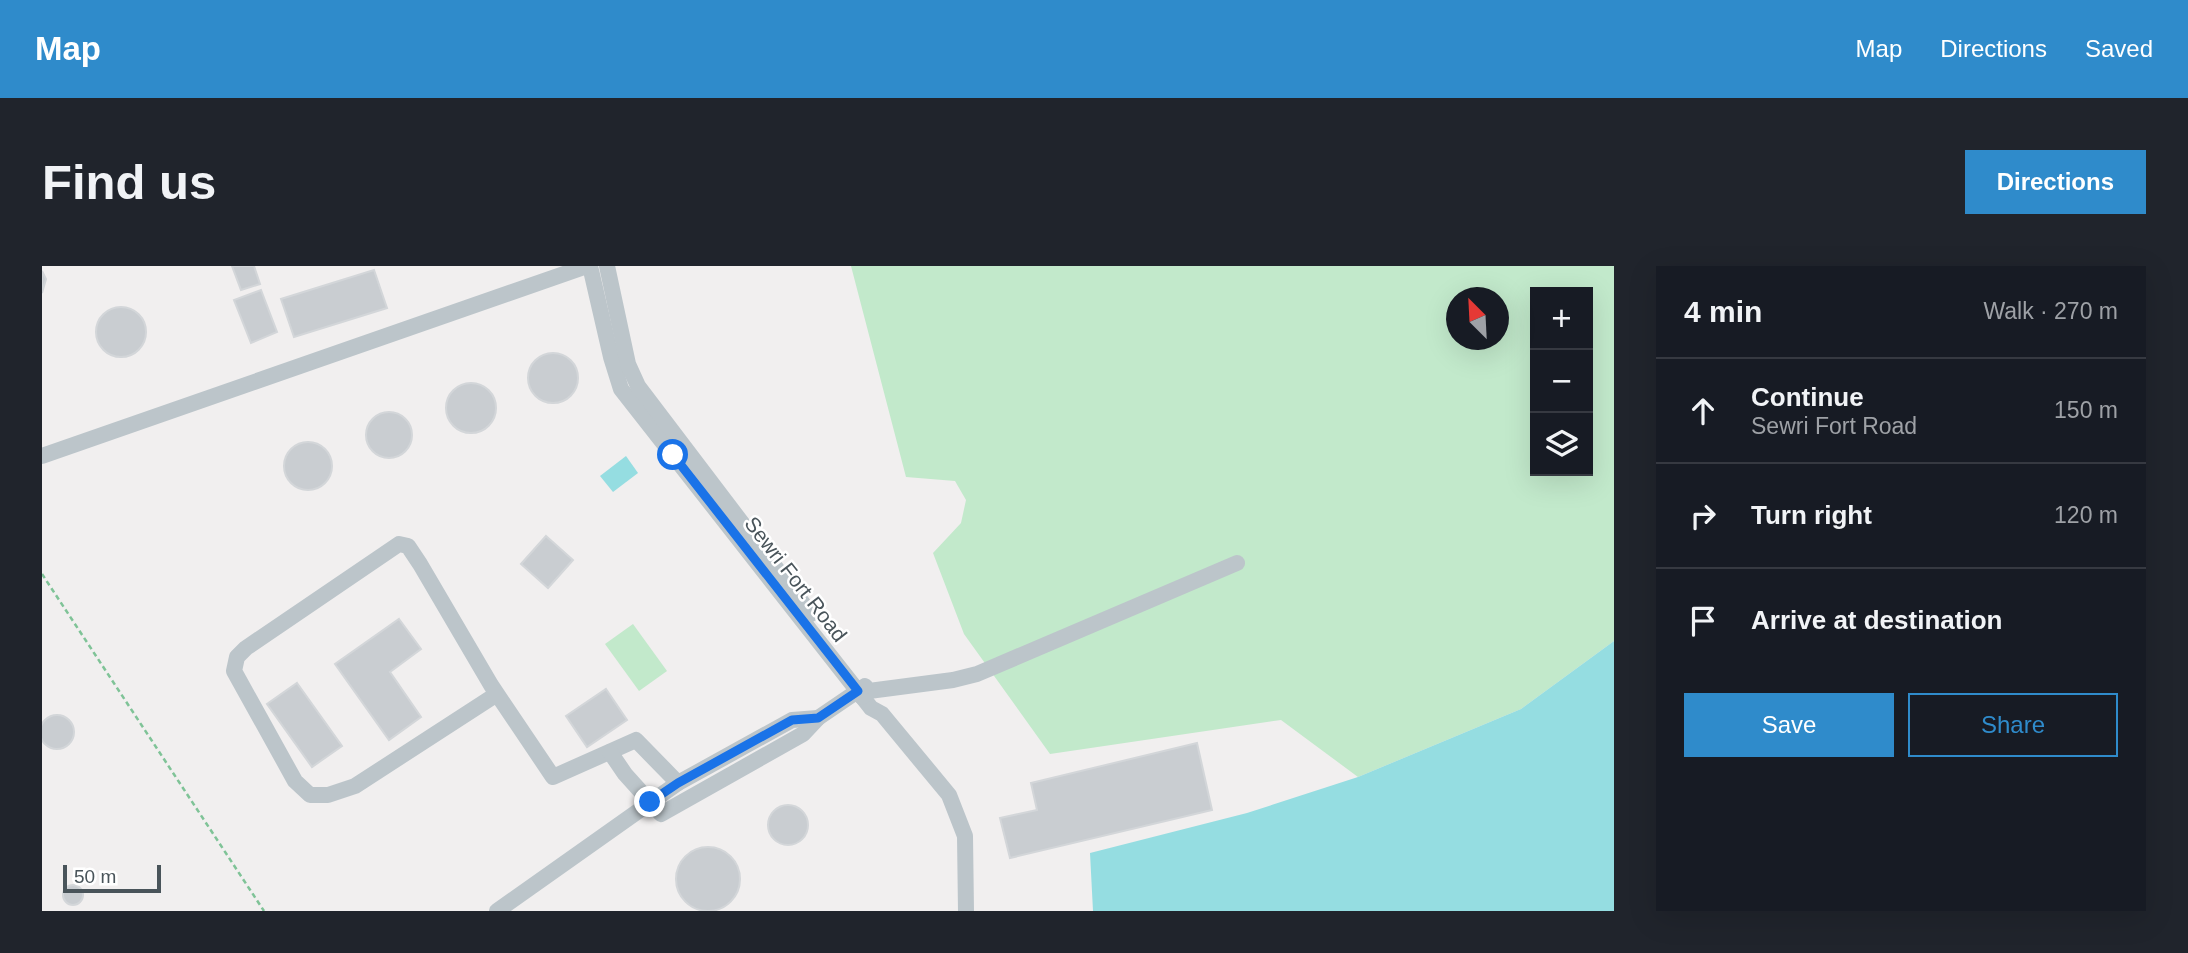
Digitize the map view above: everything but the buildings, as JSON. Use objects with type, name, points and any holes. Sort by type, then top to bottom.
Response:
[{"type":"street","name":"Sewri Fort Road","points":[[589,266],[621,389],[678,450],[863,691],[872,709],[882,714],[949,795],[965,836],[966,911]]},
{"type":"street","points":[[42,456],[589,266]]},
{"type":"street","points":[[607,266],[628,365],[678,450]]},
{"type":"street","points":[[497,694],[355,786],[328,795],[310,795],[295,780],[234,671],[237,657],[246,648],[399,544],[408,546],[497,694],[553,777],[636,740],[678,783]]},
{"type":"street","points":[[610,752],[625,774],[660,814],[803,734],[818,718],[863,691],[953,680],[976,674],[1237,563]]},
{"type":"street","points":[[497,911],[678,783],[792,720],[818,718]]},
{"type":"path","points":[[42,574],[264,911]]},
{"type":"green space","points":[[851,266],[1614,266],[1614,641],[1521,709],[1358,777],[1281,720],[1050,754],[964,634],[933,553],[961,523],[966,500],[955,481],[906,477]]},
{"type":"green space","points":[[633,624],[667,671],[639,691],[605,644]]},
{"type":"water","points":[[626,456],[638,473],[613,492],[600,476]]},
{"type":"water","points":[[1614,641],[1614,911],[1093,911],[1090,853],[1247,813],[1358,777],[1521,709]]},
{"type":"route","points":[[650,802],[678,783],[792,720],[818,718],[858,691],[673,455]]}]
